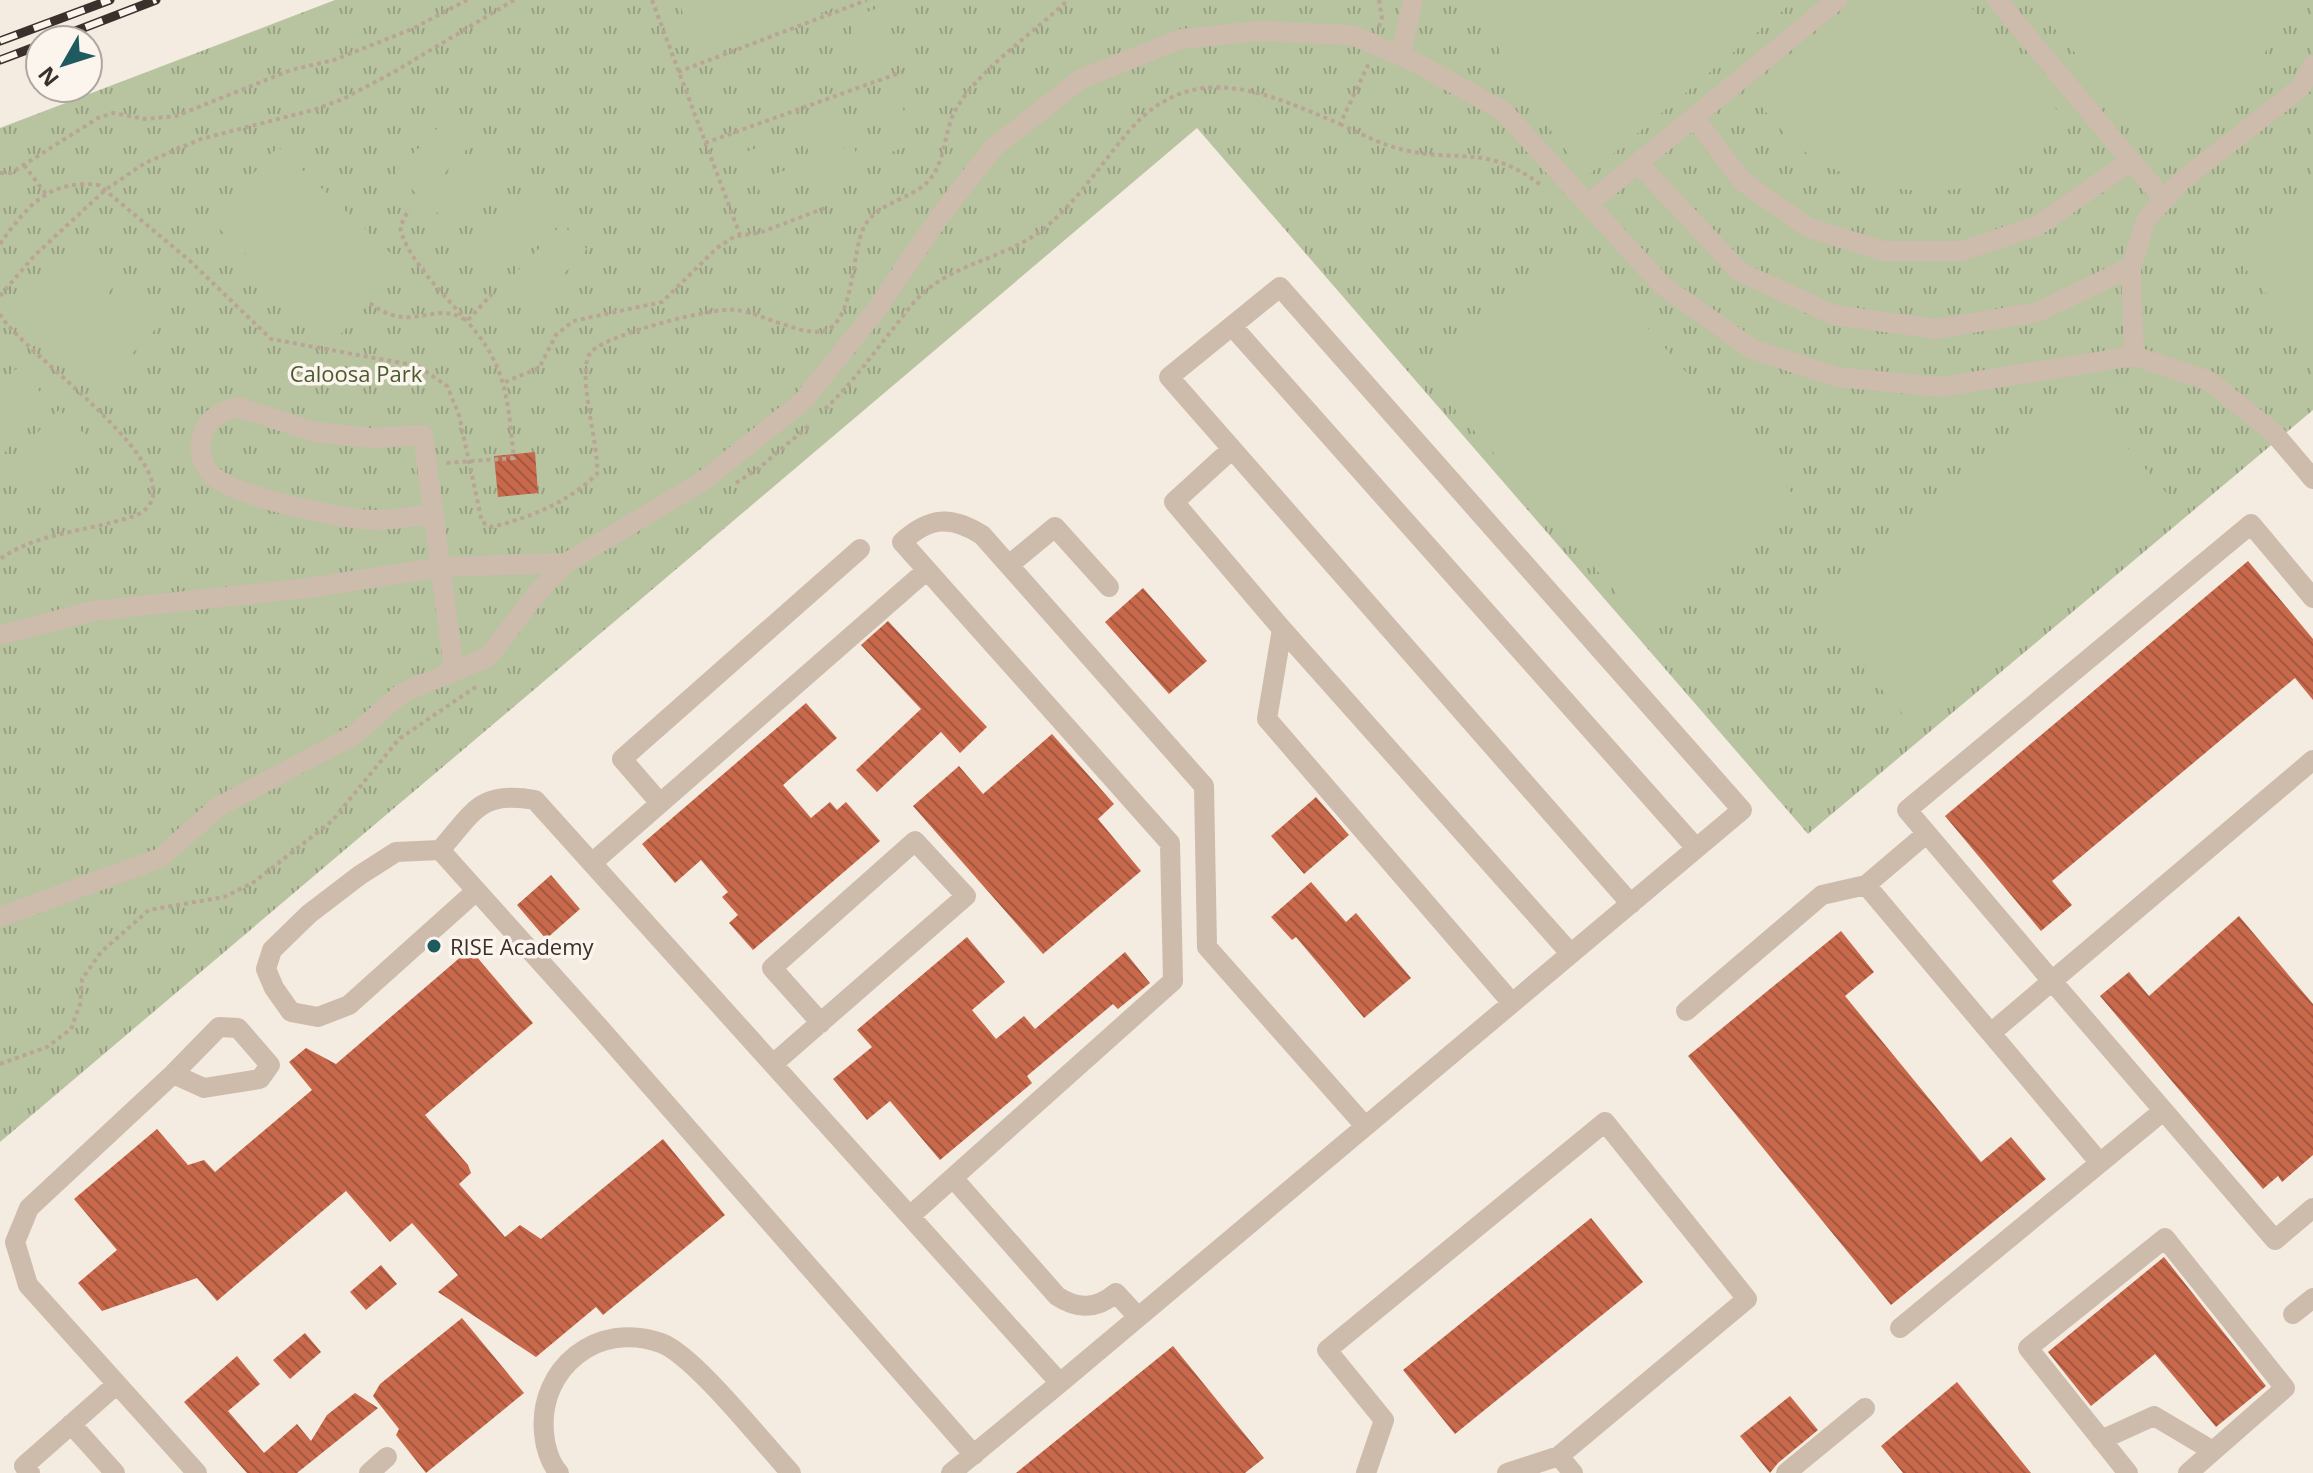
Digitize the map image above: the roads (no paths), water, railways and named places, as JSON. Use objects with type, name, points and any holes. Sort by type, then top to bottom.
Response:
[{"type":"street","points":[[1401,55],[1413,0]]},
{"type":"street","points":[[1588,204],[1837,0]]},
{"type":"street","points":[[1997,0],[2164,199]]},
{"type":"street","points":[[0,917],[160,858],[218,807],[354,735],[402,693],[488,657],[538,592],[566,563],[703,481],[803,401],[877,309],[940,216],[993,148],[1081,79],[1181,39],[1259,31],[1352,35],[1401,55],[1503,111],[1662,285],[1752,349],[1837,377],[1940,387],[2134,356],[2209,381],[2274,433],[2313,479]]},
{"type":"street","points":[[2134,356],[2131,267],[2146,220],[2180,182],[2300,88],[2313,65]]},
{"type":"street","points":[[1694,117],[1742,181],[1794,218],[1807,227],[1883,251],[1962,251],[2037,226],[2131,161]]},
{"type":"street","points":[[1638,163],[1740,272],[1834,315],[1936,329],[2038,312],[2131,267]]},
{"type":"street","points":[[951,1473],[1060,1383],[1365,1126],[1631,904],[1742,810],[1280,287],[1169,377],[1631,904]]},
{"type":"street","points":[[1232,326],[1696,848]]},
{"type":"street","points":[[432,514],[375,520],[289,507],[221,482],[204,463],[200,451],[201,438],[215,416],[238,407],[314,432],[372,438],[423,435],[454,671]]},
{"type":"street","points":[[1232,449],[1174,502],[1282,629],[1571,954]]},
{"type":"street","points":[[910,1216],[1173,981],[1170,843],[902,542],[915,529],[932,522],[949,521],[967,525],[982,535],[1204,786],[1207,947],[1365,1126]]},
{"type":"street","points":[[2313,598],[2251,524],[1907,810],[2275,1240],[2313,1208]]},
{"type":"street","points":[[1009,565],[1055,527],[1109,587]]},
{"type":"street","points":[[660,803],[622,759],[860,549]]},
{"type":"street","points":[[0,635],[93,611],[308,588],[442,567],[566,563]]},
{"type":"street","points":[[592,863],[927,570]]},
{"type":"street","points":[[1282,629],[1267,719],[1512,1003]]},
{"type":"street","points":[[1991,1033],[2313,760]]},
{"type":"street","points":[[475,892],[349,1005],[318,1017],[291,1012],[274,988],[266,969],[272,950],[309,914],[360,875],[396,852],[440,850],[481,803],[510,795],[535,800],[1060,1383]]},
{"type":"street","points":[[1686,1011],[1822,895],[1866,885],[1926,834]]},
{"type":"street","points":[[773,1064],[821,1023],[966,896],[915,841],[772,968],[821,1023]]},
{"type":"street","points":[[440,850],[974,1455]]},
{"type":"street","points":[[1866,885],[2100,1163]]},
{"type":"street","points":[[173,1074],[29,1208],[15,1242],[28,1285],[197,1473]]},
{"type":"street","points":[[1900,1328],[2163,1111]]},
{"type":"street","points":[[1366,1473],[1384,1420],[1327,1350],[1605,1122],[1747,1299],[1559,1456],[1507,1473]]},
{"type":"street","points":[[953,1178],[1057,1296],[1068,1303],[1094,1306],[1116,1293],[1138,1317]]},
{"type":"street","points":[[2128,1473],[2028,1348],[2165,1238],[2285,1388],[2188,1473]]},
{"type":"street","points":[[2293,1314],[2313,1298]]},
{"type":"street","points":[[559,1473],[545,1443],[542,1416],[549,1390],[563,1366],[584,1349],[609,1338],[636,1336],[663,1343],[686,1358],[791,1473]]},
{"type":"street","points":[[30,1473],[24,1466],[117,1384]]},
{"type":"street","points":[[1786,1473],[1865,1408]]},
{"type":"street","points":[[2101,1440],[2154,1416],[2213,1451]]},
{"type":"street","points":[[71,1424],[115,1473]]},
{"type":"street","points":[[1559,1456],[1573,1473]]},
{"type":"street","points":[[369,1473],[387,1457]]},
{"type":"railway","points":[[0,41],[110,0]]},
{"type":"railway","points":[[94,24],[156,0]]},
{"type":"railway","points":[[0,60],[24,51]]},
{"type":"place","name":"RISE Academy","points":[[434,946]]},
{"type":"park label","name":"Caloosa Park","points":[[356,373]]}]
